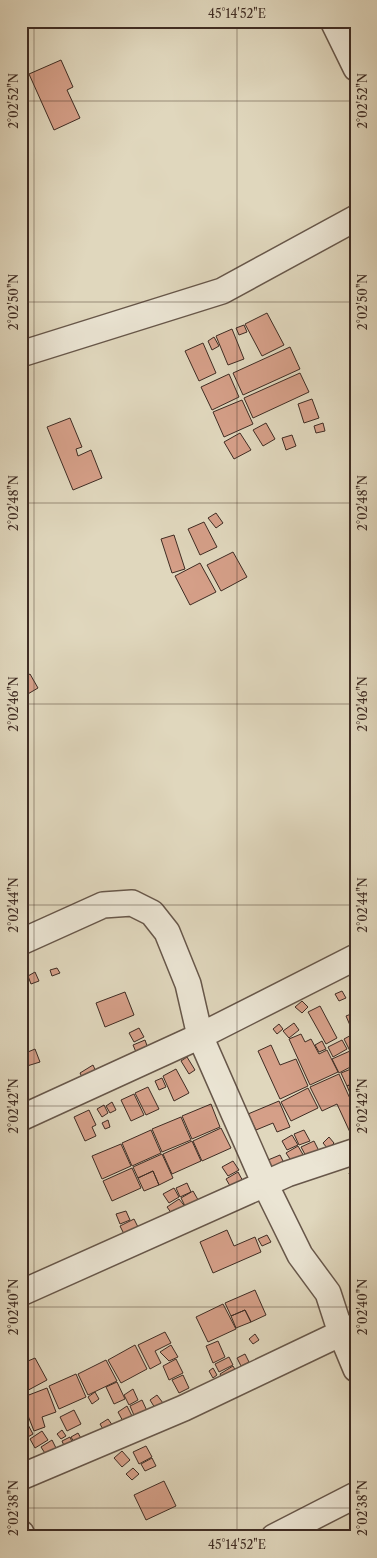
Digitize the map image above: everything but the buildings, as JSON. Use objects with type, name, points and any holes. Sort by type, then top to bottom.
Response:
[{"type":"street","points":[[333,21],[356,68]]},
{"type":"street","points":[[21,354],[222,291],[356,218]]},
{"type":"street","points":[[21,942],[103,906],[132,903],[152,913],[167,932],[188,984],[200,1036],[265,1184],[300,1255],[328,1292],[348,1330],[356,1369]]},
{"type":"street","points":[[21,1118],[200,1036],[356,957]]},
{"type":"street","points":[[21,1293],[265,1184],[356,1151]]},
{"type":"street","points":[[21,1477],[184,1408],[348,1330]]},
{"type":"street","points":[[274,1537],[356,1495]]},
{"type":"street","points":[[21,1533],[23,1537]]}]
